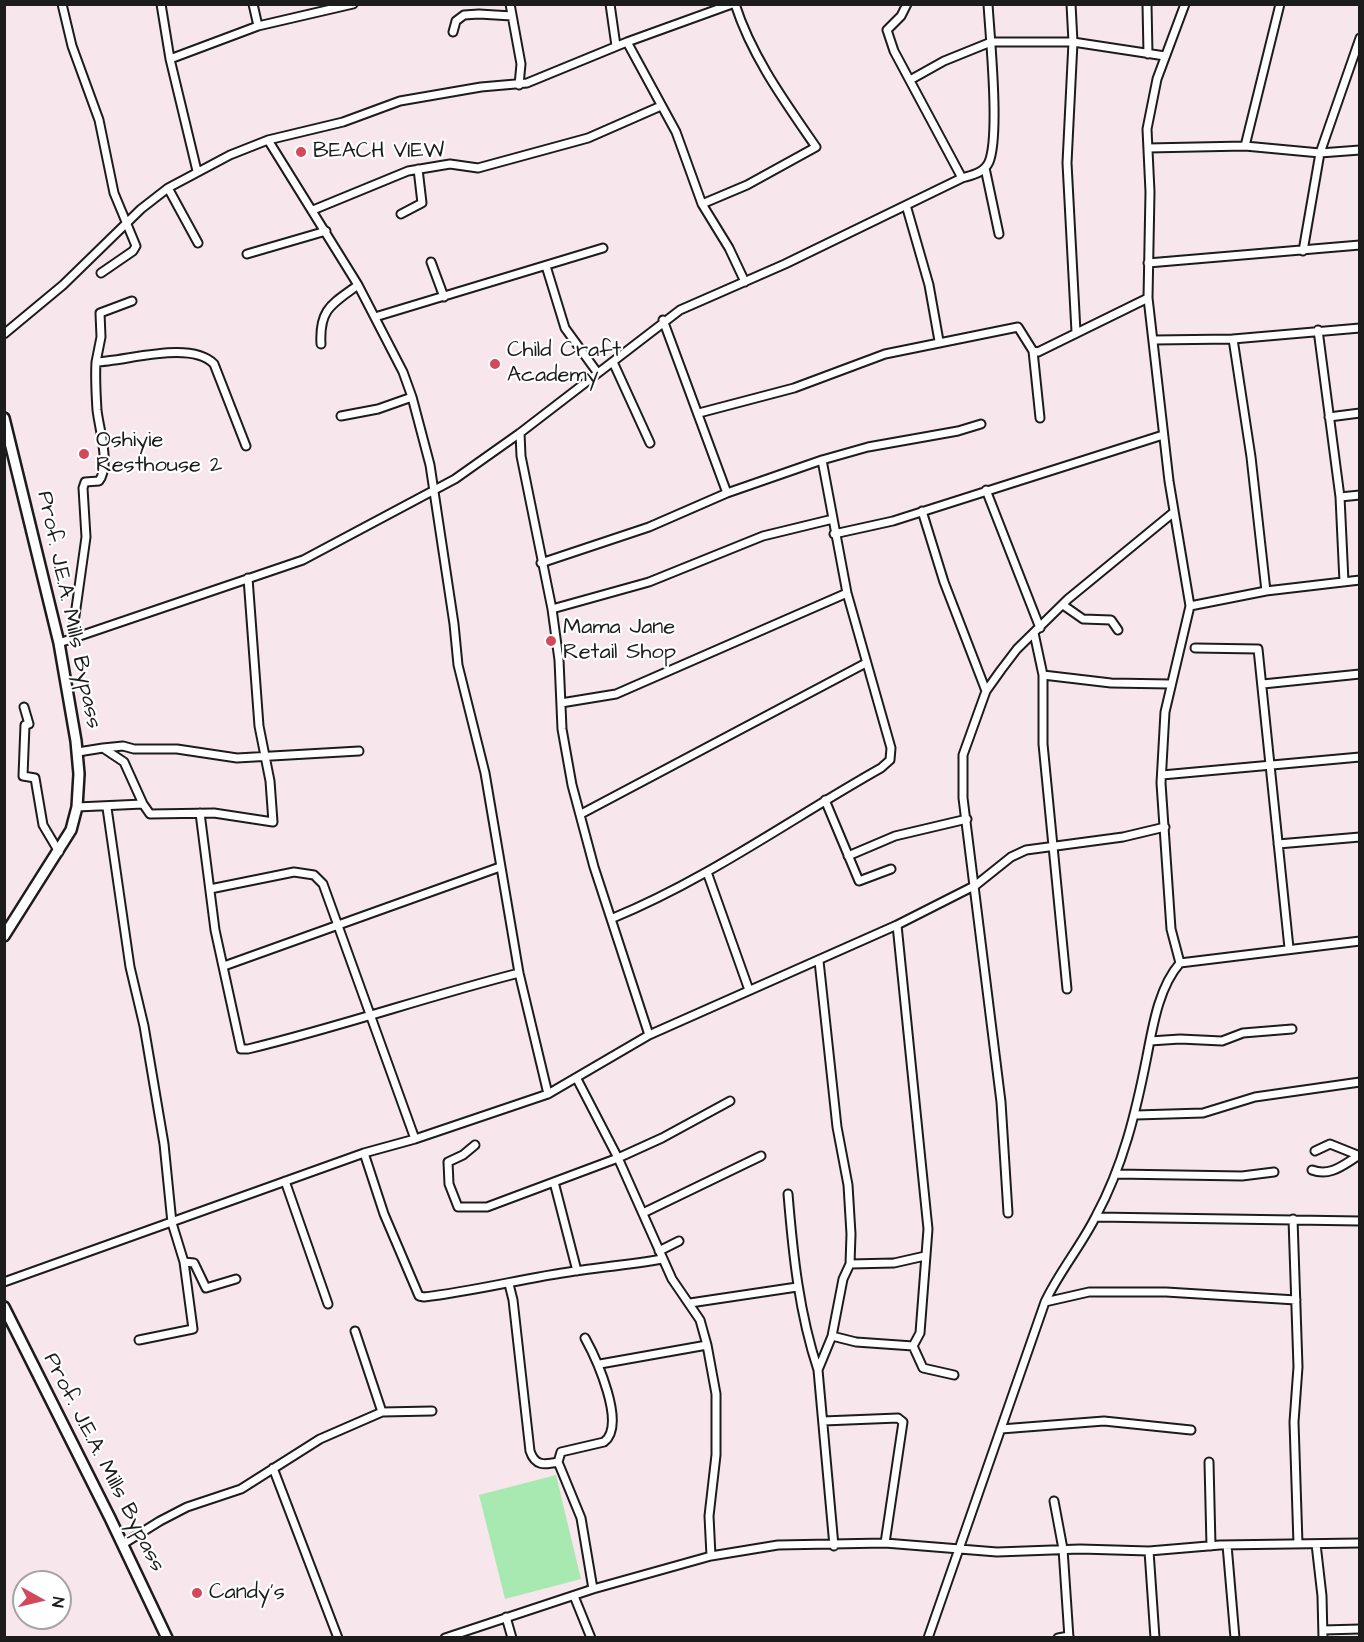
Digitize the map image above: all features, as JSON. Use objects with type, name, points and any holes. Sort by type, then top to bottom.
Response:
[{"type":"street","points":[[62,4],[72,46],[99,120],[114,193],[135,249],[101,273]]},
{"type":"street","points":[[160,4],[170,59],[196,171]]},
{"type":"street","points":[[252,4],[258,26]]},
{"type":"street","points":[[170,59],[258,26],[353,4]]},
{"type":"street","points":[[510,4],[521,64],[519,85]]},
{"type":"street","points":[[610,4],[616,46]]},
{"type":"street","points":[[4,334],[63,285],[127,223],[168,188],[196,171],[268,140],[343,122],[400,101],[481,87],[519,85],[540,79],[616,46],[734,4],[747,39],[816,147],[747,185],[702,204]]},
{"type":"street","points":[[907,4],[901,16],[887,30],[894,51],[962,178]]},
{"type":"street","points":[[59,643],[303,560],[455,479],[613,362],[663,320],[707,296],[745,282],[985,168],[990,161],[994,117],[988,4]]},
{"type":"street","points":[[1071,4],[1073,42],[1067,163],[1076,332]]},
{"type":"street","points":[[1147,4],[1148,54]]},
{"type":"street","points":[[1179,963],[1171,929],[1162,775],[1165,712],[1190,606],[1163,435],[1148,298],[1147,129],[1151,105],[1165,56],[1185,4]]},
{"type":"street","points":[[1245,146],[1280,4]]},
{"type":"street","points":[[453,32],[456,21],[464,15],[512,16]]},
{"type":"street","points":[[1303,251],[1320,153],[1359,38]]},
{"type":"street","points":[[627,42],[676,132],[702,204],[729,248],[745,282]]},
{"type":"street","points":[[910,80],[944,61],[991,42],[1073,42],[1165,56]]},
{"type":"street","points":[[313,210],[399,174],[450,164],[478,168],[588,138],[661,106]]},
{"type":"street","points":[[268,140],[358,285],[403,372],[412,397],[433,489],[458,665],[485,773],[519,973],[548,1094]]},
{"type":"street","points":[[1148,148],[1245,146],[1320,153],[1359,150]]},
{"type":"street","points":[[985,168],[999,234]]},
{"type":"street","points":[[401,214],[423,203],[418,169]]},
{"type":"street","points":[[168,188],[198,243]]},
{"type":"street","points":[[906,205],[929,285],[939,341]]},
{"type":"street","points":[[247,254],[326,231]]},
{"type":"street","points":[[1148,263],[1359,245]]},
{"type":"street","points":[[375,317],[603,248]]},
{"type":"street","points":[[431,262],[444,297]]},
{"type":"street","points":[[546,266],[566,328],[597,372]]},
{"type":"street","points":[[321,344],[320,325],[323,316],[331,305],[358,285]]},
{"type":"street","points":[[1033,351],[1038,352],[1148,298]]},
{"type":"street","points":[[72,637],[86,537],[83,488],[85,483],[99,481],[104,473],[104,446],[97,408],[96,362],[100,342],[100,313],[132,301]]},
{"type":"street","points":[[663,320],[727,493]]},
{"type":"street","points":[[699,413],[794,388],[885,354],[939,341],[1018,327],[1033,351],[1040,418]]},
{"type":"street","points":[[1154,340],[1233,339],[1359,328]]},
{"type":"street","points":[[1318,330],[1340,497],[1344,582]]},
{"type":"street","points":[[1233,339],[1251,457],[1266,591]]},
{"type":"street","points":[[96,362],[183,351],[208,357],[214,364],[246,446]]},
{"type":"street","points":[[613,362],[651,443]]},
{"type":"street","points":[[341,416],[378,409],[412,397]]},
{"type":"street","points":[[1329,417],[1359,413]]},
{"type":"street","name":"Prof. J.E.A. Mills Bypass","points":[[4,418],[59,643],[78,752],[77,807],[71,830],[4,936]]},
{"type":"street","points":[[541,563],[649,527],[727,493],[822,460],[868,447],[958,431],[981,424]]},
{"type":"street","points":[[520,433],[521,456],[552,609],[559,660],[564,741],[594,867],[613,918],[649,1035]]},
{"type":"street","points":[[834,534],[893,521],[1163,435]]},
{"type":"street","points":[[613,918],[662,898],[881,768],[890,760],[891,748],[847,593],[834,534],[822,460]]},
{"type":"street","points":[[986,490],[1037,630],[1043,675],[1042,744],[1067,989]]},
{"type":"street","points":[[1340,497],[1359,495]]},
{"type":"street","points":[[922,511],[944,582],[986,691]]},
{"type":"street","points":[[1008,1213],[1001,1102],[967,819],[963,755],[986,691],[1017,649],[1063,605],[1174,512]]},
{"type":"street","points":[[552,609],[649,582],[763,536],[833,519]]},
{"type":"street","points":[[103,748],[124,762],[142,804],[150,814],[200,813],[273,822],[270,781],[263,757],[248,578]]},
{"type":"street","points":[[1190,606],[1266,591],[1359,580]]},
{"type":"street","points":[[561,703],[616,694],[847,593]]},
{"type":"street","points":[[1063,605],[1083,619],[1111,620],[1118,630]]},
{"type":"street","points":[[1195,648],[1258,649],[1263,684],[1268,767],[1289,948]]},
{"type":"street","points":[[581,814],[866,663]]},
{"type":"street","points":[[1263,684],[1359,674]]},
{"type":"street","points":[[1043,675],[1111,683],[1170,684]]},
{"type":"street","points":[[24,707],[29,724],[25,725],[23,776],[35,778],[43,825],[59,852]]},
{"type":"street","points":[[78,752],[123,746],[134,749],[177,749],[237,758],[359,751]]},
{"type":"street","points":[[1162,775],[1359,757]]},
{"type":"street","points":[[825,800],[859,881],[891,869]]},
{"type":"street","points":[[77,807],[142,804]]},
{"type":"street","points":[[107,807],[130,967],[144,1026],[162,1134],[172,1223],[184,1262],[193,1329],[139,1340]]},
{"type":"street","points":[[200,813],[215,930],[241,1048],[248,1049],[334,1028],[438,994],[519,973]]},
{"type":"street","points":[[848,856],[895,836],[967,819]]},
{"type":"street","points":[[4,1282],[364,1153],[415,1139],[548,1094],[649,1035],[819,961],[976,885],[1011,857],[1026,850],[1123,837],[1165,827]]},
{"type":"street","points":[[1278,844],[1359,837]]},
{"type":"street","points":[[224,966],[500,867]]},
{"type":"street","points":[[210,889],[283,873],[305,872],[314,875],[323,884],[415,1139]]},
{"type":"street","points":[[707,872],[750,990]]},
{"type":"street","points":[[897,925],[928,1229],[920,1333],[913,1346]]},
{"type":"street","points":[[928,1638],[1045,1302],[1096,1217],[1116,1174],[1136,1115],[1150,1041],[1167,978],[1179,963],[1359,941]]},
{"type":"street","points":[[818,1370],[831,1336],[843,1279],[850,1264],[848,1185],[837,1126],[819,961]]},
{"type":"street","points":[[1150,1041],[1180,1039],[1222,1041],[1243,1033],[1292,1029]]},
{"type":"street","points":[[577,1079],[618,1158],[676,1285],[690,1302],[700,1320],[716,1394],[716,1455],[709,1515],[711,1556]]},
{"type":"street","points":[[1136,1115],[1203,1113],[1255,1097],[1359,1082]]},
{"type":"street","points":[[476,1144],[463,1155],[448,1162],[449,1184],[458,1207],[487,1207],[618,1158],[662,1138],[730,1101]]},
{"type":"street","points":[[1315,1151],[1330,1144],[1359,1156]]},
{"type":"street","points":[[364,1153],[384,1214],[418,1296],[424,1298],[577,1271],[663,1259]]},
{"type":"street","points":[[643,1213],[761,1156]]},
{"type":"street","points":[[1312,1170],[1321,1173],[1332,1172],[1359,1156]]},
{"type":"street","points":[[1116,1174],[1242,1176],[1274,1172]]},
{"type":"street","points":[[285,1181],[328,1304]]},
{"type":"street","points":[[554,1182],[577,1271]]},
{"type":"street","points":[[788,1194],[797,1287],[805,1330],[818,1370],[834,1546]]},
{"type":"street","points":[[1096,1217],[1359,1221]]},
{"type":"street","points":[[1293,1220],[1298,1367],[1294,1422],[1298,1544]]},
{"type":"street","points":[[659,1251],[679,1241]]},
{"type":"street","points":[[850,1264],[894,1263],[925,1256]]},
{"type":"street","points":[[184,1262],[194,1263],[206,1288],[236,1279]]},
{"type":"street","points":[[509,1284],[513,1300],[530,1451],[532,1458],[544,1466],[558,1462]]},
{"type":"street","points":[[690,1302],[797,1287]]},
{"type":"street","points":[[1045,1302],[1089,1292],[1166,1292],[1296,1300]]},
{"type":"street","name":"Prof. J.E.A. Mills Bypass","points":[[4,1307],[123,1544],[167,1638]]},
{"type":"street","points":[[356,1331],[382,1412]]},
{"type":"street","points":[[831,1336],[856,1342],[913,1346]]},
{"type":"street","points":[[585,1338],[600,1364],[614,1423],[609,1438],[604,1442],[561,1452],[558,1462],[580,1518],[593,1589]]},
{"type":"street","points":[[600,1364],[707,1345]]},
{"type":"street","points":[[913,1346],[923,1368],[954,1375]]},
{"type":"street","points":[[123,1544],[187,1507],[241,1489],[320,1439],[382,1412],[432,1411]]},
{"type":"street","points":[[823,1421],[898,1418],[903,1422],[885,1543]]},
{"type":"street","points":[[1001,1429],[1104,1421],[1191,1430]]},
{"type":"street","points":[[1209,1462],[1211,1546]]},
{"type":"street","points":[[273,1468],[338,1638]]},
{"type":"street","points":[[1054,1501],[1063,1549],[1069,1637],[1058,1638]]},
{"type":"street","points":[[445,1638],[593,1589],[711,1556],[778,1545],[834,1546],[885,1543],[958,1550],[1149,1551],[1227,1545],[1359,1543]]},
{"type":"street","points":[[1316,1544],[1323,1634],[1359,1629]]},
{"type":"street","points":[[1227,1545],[1235,1638]]},
{"type":"street","points":[[1149,1551],[1155,1638]]},
{"type":"street","points":[[574,1596],[591,1638]]},
{"type":"street","points":[[506,1617],[512,1638]]},
{"type":"green space","points":[[556,1475],[581,1579],[505,1599],[479,1495]]},
{"type":"place","name":"BEACH VIEW","points":[[301,152]]},
{"type":"place","name":"Child Craft Academy","points":[[495,364]]},
{"type":"place","name":"Oshiyie Resthouse 2","points":[[84,454]]},
{"type":"place","name":"Mama Jane Retail Shop","points":[[551,641]]},
{"type":"place","name":"Candy's","points":[[197,1593]]}]
